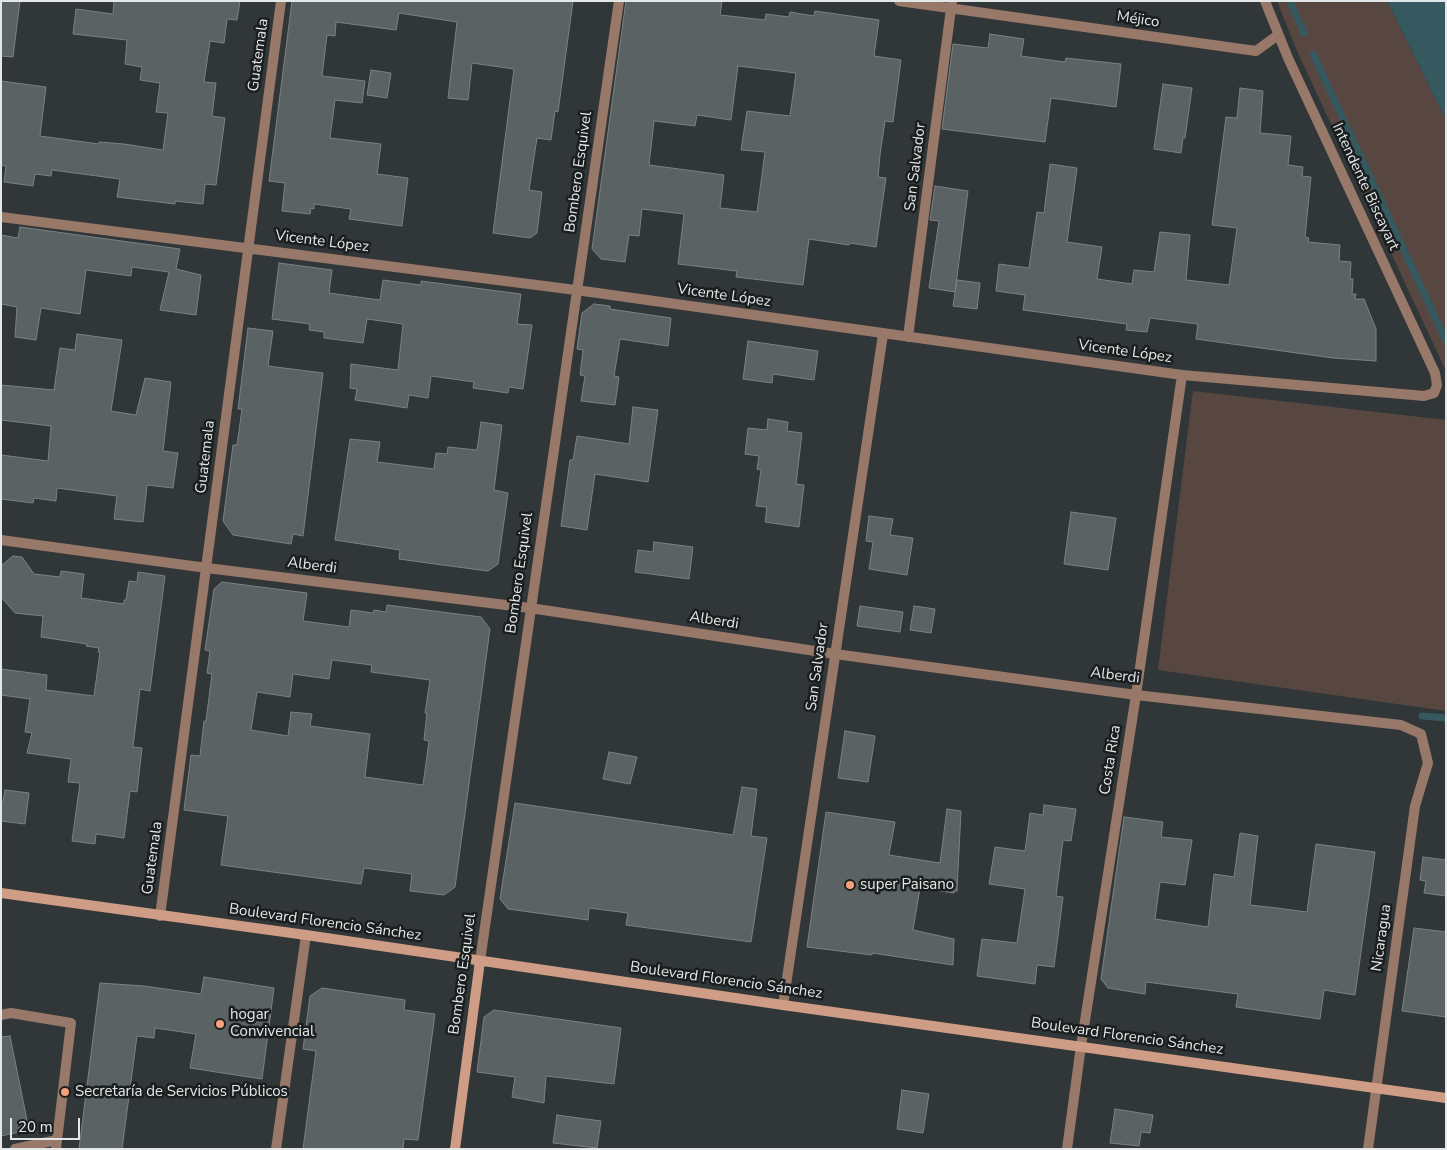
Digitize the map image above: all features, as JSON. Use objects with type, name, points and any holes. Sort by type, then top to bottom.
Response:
[{"type":"main road","name":"Boulevard Florencio Sánchez","points":[[1,894],[306,935],[783,1005],[1446,1098]]},
{"type":"main road","name":"Bombero Esquivel","points":[[455,1149],[480,960]]},
{"type":"street","name":"Guatemala","points":[[160,916],[281,1]]},
{"type":"street","name":"Bombero Esquivel","points":[[480,960],[619,1]]},
{"type":"street","name":"Méjico","points":[[899,1],[952,5],[1256,51],[1278,35]]},
{"type":"street","name":"Intendente Biscayart","points":[[1265,1],[1278,35],[1435,373],[1437,385]]},
{"type":"street","name":"San Salvador","points":[[908,337],[952,5]]},
{"type":"street","name":"Vicente López","points":[[1,217],[576,290],[1182,375],[1424,396],[1434,393],[1437,385]]},
{"type":"street","name":"San Salvador","points":[[783,1005],[883,334]]},
{"type":"street","name":"Costa Rica","points":[[1067,1149],[1081,1046],[1136,695],[1182,375]]},
{"type":"street","name":"Alberdi","points":[[1,540],[207,568],[530,608],[836,654],[1136,695],[1400,725],[1421,734]]},
{"type":"street","name":"Nicaragua","points":[[1368,1149],[1415,806],[1428,764],[1421,734]]},
{"type":"street","points":[[276,1149],[306,935]]},
{"type":"street","points":[[1,1015],[11,1013],[71,1023],[57,1144],[15,1149]]},
{"type":"shaded area","points":[[1277,1],[1387,1],[1446,120],[1446,371],[1297,51]]},
{"type":"shaded area","points":[[1193,391],[1446,420],[1446,711],[1158,670]]},
{"type":"water","points":[[1387,1],[1446,1],[1446,120]]},
{"type":"building","points":[[1,1],[20,1],[13,57],[1,56]]},
{"type":"building","points":[[114,1],[240,1],[237,20],[227,19],[224,43],[210,41],[204,82],[216,83],[212,116],[225,118],[216,185],[205,184],[203,204],[175,201],[175,204],[117,197],[120,179],[52,170],[51,176],[35,174],[33,186],[4,182],[6,166],[1,165],[1,81],[46,87],[40,136],[99,144],[99,142],[124,144],[163,150],[168,113],[156,112],[160,83],[140,80],[142,67],[125,64],[127,40],[73,34],[76,9],[113,14]]},
{"type":"building","points":[[292,1],[573,1],[558,112],[555,111],[551,140],[537,138],[529,190],[542,192],[537,233],[530,238],[493,233],[514,69],[472,63],[468,100],[448,98],[457,22],[399,13],[396,30],[336,22],[335,36],[327,35],[322,76],[365,81],[362,103],[335,100],[330,138],[381,144],[377,174],[408,178],[402,226],[349,219],[351,209],[314,204],[314,209],[311,208],[310,214],[282,211],[285,183],[269,181]]},
{"type":"building","points":[[626,1],[722,1],[720,15],[765,20],[766,14],[789,17],[790,12],[814,16],[815,11],[879,20],[874,56],[901,60],[893,122],[885,121],[880,155],[878,177],[886,178],[876,247],[809,239],[803,285],[736,277],[737,271],[678,264],[684,214],[642,209],[639,236],[629,235],[625,262],[601,259],[592,249]],"holes":[[[738,66],[796,73],[790,116],[747,111],[741,150],[765,152],[757,212],[720,208],[724,175],[649,165],[654,121],[695,126],[697,115],[731,120]]]},
{"type":"building","points":[[990,34],[1024,39],[1021,56],[1065,62],[1066,58],[1121,64],[1116,107],[1051,98],[1045,142],[942,129],[953,44],[988,48]]},
{"type":"building","points":[[371,70],[391,73],[387,98],[367,95]]},
{"type":"building","points":[[1163,84],[1192,88],[1181,153],[1154,149]]},
{"type":"building","points":[[1240,88],[1263,91],[1260,133],[1291,136],[1288,165],[1303,167],[1302,176],[1311,177],[1305,237],[1309,238],[1308,242],[1340,245],[1339,261],[1351,262],[1350,279],[1353,279],[1352,294],[1356,294],[1355,299],[1364,299],[1376,329],[1376,361],[1333,358],[1196,339],[1198,324],[1150,318],[1147,332],[1126,330],[1127,324],[1023,310],[1025,295],[996,291],[999,264],[1029,268],[1037,212],[1044,213],[1050,164],[1077,168],[1067,242],[1102,247],[1097,279],[1132,284],[1134,270],[1154,272],[1160,232],[1190,235],[1186,280],[1229,285],[1237,228],[1212,225],[1226,117],[1237,118]]},
{"type":"building","points":[[935,186],[968,191],[955,292],[929,288],[939,221],[930,220]]},
{"type":"building","points":[[20,227],[180,249],[176,269],[201,275],[196,315],[160,310],[169,272],[132,267],[131,276],[86,270],[80,314],[41,308],[36,340],[15,337],[17,307],[1,304],[1,235],[18,238]]},
{"type":"building","points":[[279,263],[332,270],[329,293],[380,300],[383,280],[421,285],[421,281],[521,294],[517,324],[532,325],[523,389],[509,387],[508,393],[473,388],[474,382],[431,376],[428,398],[409,395],[407,408],[355,400],[357,389],[350,388],[351,364],[398,370],[403,324],[367,319],[363,343],[324,338],[324,332],[309,330],[310,324],[272,319]]},
{"type":"building","points":[[957,280],[980,283],[977,309],[953,306]]},
{"type":"building","points":[[594,304],[610,306],[610,309],[671,318],[668,346],[620,339],[614,376],[619,377],[615,405],[581,401],[585,376],[580,375],[583,350],[577,349],[582,313]]},
{"type":"building","points":[[248,328],[273,331],[268,366],[323,373],[303,536],[293,534],[291,544],[233,535],[223,521],[233,445],[237,445],[242,409],[238,409]]},
{"type":"building","points":[[77,334],[122,340],[111,411],[136,415],[145,378],[171,382],[163,451],[178,453],[173,488],[147,485],[143,522],[114,519],[117,496],[57,488],[56,501],[34,498],[33,503],[1,499],[1,455],[48,461],[51,426],[1,420],[1,385],[54,390],[60,348],[75,350]]},
{"type":"building","points":[[748,341],[818,351],[814,380],[773,374],[772,383],[743,379]]},
{"type":"building","points":[[633,407],[658,410],[648,482],[595,474],[587,530],[561,526],[570,460],[573,460],[577,436],[629,444]]},
{"type":"building","points":[[768,419],[788,422],[787,431],[802,433],[796,484],[804,485],[799,527],[765,522],[767,507],[756,506],[761,470],[757,469],[759,456],[745,454],[748,428],[767,430]]},
{"type":"building","points":[[481,422],[502,425],[494,490],[508,493],[498,564],[488,571],[399,559],[400,550],[335,540],[350,439],[380,442],[377,462],[434,469],[436,453],[447,454],[448,447],[477,450]]},
{"type":"building","points":[[1071,512],[1116,518],[1108,570],[1064,564]]},
{"type":"building","points":[[869,516],[893,519],[890,535],[913,538],[907,575],[869,569],[873,542],[866,541]]},
{"type":"building","points":[[654,542],[693,547],[689,579],[635,572],[638,550],[653,552]]},
{"type":"building","points":[[13,556],[22,557],[34,574],[60,577],[61,571],[84,574],[81,598],[124,604],[129,581],[137,582],[138,572],[165,576],[150,691],[140,689],[133,747],[142,748],[137,792],[130,791],[124,838],[96,834],[95,844],[72,841],[80,783],[68,782],[71,759],[27,753],[32,733],[25,732],[30,699],[1,695],[1,669],[47,675],[46,690],[94,696],[100,652],[98,652],[99,648],[86,646],[87,644],[41,637],[43,616],[15,613],[1,597],[1,566]]},
{"type":"building","points":[[222,582],[307,593],[303,621],[349,627],[351,610],[373,613],[374,610],[386,612],[387,605],[481,617],[490,629],[455,887],[444,895],[410,891],[412,874],[364,868],[361,884],[221,865],[228,816],[184,810],[191,755],[200,756],[204,721],[206,721],[212,674],[207,673],[210,651],[205,650],[214,589]],"holes":[[[332,660],[372,665],[371,672],[430,680],[425,713],[427,713],[424,740],[429,741],[423,785],[365,777],[370,734],[310,726],[312,714],[291,712],[288,736],[251,730],[257,692],[290,697],[293,674],[329,679]]]},
{"type":"building","points":[[860,606],[903,612],[900,632],[857,626]]},
{"type":"building","points":[[914,606],[935,609],[931,633],[910,630]]},
{"type":"building","points":[[845,731],[875,736],[868,782],[838,778]]},
{"type":"building","points":[[609,752],[637,757],[630,784],[603,779]]},
{"type":"building","points":[[742,787],[757,789],[751,836],[767,838],[751,942],[626,925],[628,913],[589,908],[588,920],[508,909],[500,899],[515,803],[733,835]]},
{"type":"building","points":[[5,790],[29,793],[25,824],[1,821],[1,801],[3,802]]},
{"type":"building","points":[[1044,805],[1076,809],[1071,841],[1063,840],[1056,896],[1063,897],[1054,967],[1037,965],[1035,984],[977,976],[982,939],[1017,943],[1025,889],[989,884],[995,847],[1025,851],[1030,813],[1043,815]]},
{"type":"building","points":[[947,809],[961,811],[957,891],[954,891],[954,893],[920,888],[913,930],[954,939],[953,965],[872,953],[872,955],[807,947],[826,812],[895,822],[889,855],[940,863]]},
{"type":"building","points":[[1124,817],[1163,822],[1161,837],[1192,840],[1185,885],[1160,882],[1155,919],[1208,927],[1214,874],[1234,877],[1240,833],[1258,836],[1250,905],[1307,912],[1316,844],[1375,852],[1355,995],[1324,990],[1320,1019],[1236,1007],[1238,994],[1146,982],[1145,994],[1108,988],[1101,979]]},
{"type":"building","points":[[1423,857],[1446,860],[1446,896],[1424,893],[1426,881],[1420,880]]},
{"type":"building","points":[[1414,928],[1446,932],[1446,1017],[1402,1011]]},
{"type":"building","points":[[204,977],[274,988],[262,1079],[190,1068],[196,1034],[155,1028],[154,1038],[137,1036],[122,1149],[79,1149],[100,983],[144,986],[201,994]]},
{"type":"building","points":[[322,988],[405,1000],[404,1010],[435,1014],[418,1140],[404,1139],[403,1149],[303,1149],[316,1051],[303,1049],[310,996]]},
{"type":"building","points":[[494,1010],[621,1028],[614,1084],[546,1076],[544,1103],[512,1097],[515,1077],[477,1072],[484,1017]]},
{"type":"building","points":[[10,1036],[29,1130],[1,1136],[1,1037]]},
{"type":"building","points":[[902,1090],[929,1094],[923,1133],[897,1129]]},
{"type":"building","points":[[1115,1109],[1153,1115],[1150,1133],[1141,1132],[1139,1146],[1110,1143]]},
{"type":"building","points":[[557,1115],[601,1121],[597,1148],[553,1143]]},
{"type":"waterway","points":[[1290,1],[1304,33]]},
{"type":"waterway","points":[[1313,54],[1446,341]]},
{"type":"waterway","points":[[1422,716],[1446,718]]},
{"type":"place","name":"super Paisano","points":[[850,885]]},
{"type":"place","name":"hogar Convivencial","points":[[220,1024]]},
{"type":"place","name":"Secretaría de Servicios Públicos","points":[[65,1092]]}]
